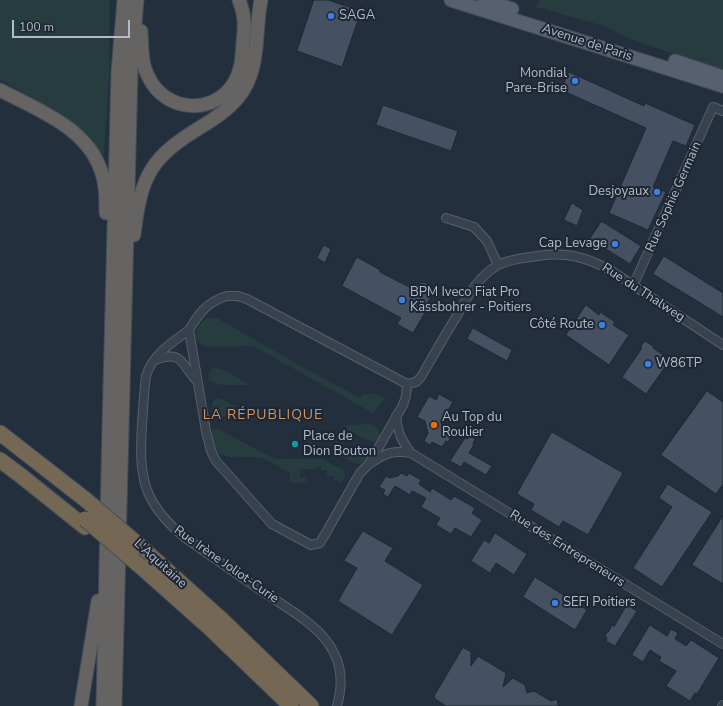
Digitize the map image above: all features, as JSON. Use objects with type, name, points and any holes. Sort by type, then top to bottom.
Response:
[{"type":"highway","points":[[103,706],[118,72],[124,0]]},
{"type":"highway","points":[[138,0],[141,10],[143,62],[148,78],[165,97],[181,105],[190,106],[206,104],[220,97],[233,84],[237,76],[241,67],[245,22],[239,0]]},
{"type":"highway","points":[[115,706],[131,71],[138,0]]},
{"type":"highway","points":[[123,378],[129,337],[132,254],[137,211],[143,186],[152,169],[166,152],[175,144],[223,112],[244,91],[253,67],[261,0]]},
{"type":"highway","points":[[0,90],[57,120],[71,130],[89,148],[101,169],[105,189],[107,225],[104,374],[109,419],[103,460],[99,596],[82,706]]},
{"type":"highway","name":"L'Aquitaine","points":[[0,433],[86,500],[141,547],[227,625],[311,706]]},
{"type":"highway","points":[[0,453],[85,523]]},
{"type":"highway","points":[[0,460],[85,523]]},
{"type":"highway","name":"L'Aquitaine","points":[[85,523],[217,635],[291,706]]},
{"type":"main road","name":"Avenue de Paris","points":[[451,0],[723,86]]},
{"type":"main road","name":"Avenue de Paris","points":[[484,0],[723,76]]},
{"type":"street","name":"Rue Sophie Germain","points":[[633,286],[713,107],[723,111]]},
{"type":"street","points":[[446,218],[474,227],[487,241],[498,265]]},
{"type":"street","name":"Rue du Thalweg","points":[[407,384],[416,382],[421,377],[472,291],[483,277],[498,265],[521,258],[548,254],[575,256],[594,261],[723,345]]},
{"type":"street","points":[[369,464],[403,405],[406,396],[407,384],[247,299],[238,296],[227,296],[209,304],[201,312],[189,330],[206,431],[211,451],[216,461],[272,524],[310,545],[320,543],[360,473],[369,464],[380,456],[389,452],[411,453]]},
{"type":"street","name":"Rue Irène Joliot-Curie","points":[[189,330],[166,346],[159,353],[149,368],[146,380],[140,456],[145,487],[159,513],[168,524],[184,537],[304,620],[325,638],[334,652],[339,665],[341,689],[338,705]]},
{"type":"street","points":[[155,360],[169,356],[180,359],[186,366],[189,373],[197,381]]},
{"type":"street","points":[[396,416],[398,430],[402,441],[411,453]]},
{"type":"street","name":"Rue des Entrepreneurs","points":[[411,453],[723,644]]},
{"type":"green space","points":[[0,0],[110,0],[109,77],[104,156],[67,120],[0,79]]},
{"type":"green space","points":[[539,0],[723,0],[723,71],[625,37],[607,27],[536,7]]},
{"type":"green space","points":[[205,318],[217,318],[306,369],[357,396],[362,397],[363,394],[377,394],[385,398],[373,413],[253,346],[207,347],[196,338],[197,330]]},
{"type":"green space","points":[[216,368],[224,370],[250,385],[223,385],[209,380],[208,375],[211,369]]},
{"type":"green space","points":[[216,398],[222,399],[250,415],[218,417],[213,408],[213,401]]},
{"type":"green space","points":[[369,424],[377,429],[380,436],[375,442],[367,440],[346,429],[346,425]]},
{"type":"green space","points":[[213,429],[218,429],[275,459],[322,459],[343,470],[345,476],[341,483],[338,480],[334,480],[334,476],[327,476],[327,470],[321,470],[321,466],[316,466],[315,469],[300,469],[300,477],[306,478],[306,482],[292,483],[290,480],[290,473],[265,459],[253,457],[229,457],[222,455],[217,451],[213,444],[211,432]]},
{"type":"green space","points":[[333,448],[359,448],[368,454],[367,460],[362,464],[354,463],[333,451]]},
{"type":"building","points":[[314,0],[328,0],[361,11],[342,67],[297,51]]},
{"type":"building","points":[[569,72],[644,106],[645,103],[695,125],[686,146],[673,141],[653,187],[666,192],[648,230],[609,213],[646,128],[561,90]]},
{"type":"building","points":[[383,105],[458,131],[451,151],[376,125]]},
{"type":"building","points":[[572,203],[583,210],[577,226],[564,220]]},
{"type":"building","points":[[601,222],[641,246],[630,264],[590,239]]},
{"type":"building","points":[[324,245],[331,249],[325,263],[317,258]]},
{"type":"building","points":[[664,256],[723,293],[723,317],[653,274]]},
{"type":"building","points":[[357,257],[380,270],[380,272],[411,288],[414,283],[417,284],[424,282],[432,286],[429,291],[433,293],[424,309],[426,311],[413,333],[397,324],[401,318],[342,286]]},
{"type":"building","points":[[586,305],[599,315],[600,312],[615,322],[613,325],[629,335],[609,365],[566,335]]},
{"type":"building","points":[[473,328],[512,350],[507,361],[467,339]]},
{"type":"building","points":[[645,341],[670,360],[646,394],[622,377],[642,348],[641,347]]},
{"type":"building","points":[[707,391],[723,402],[723,484],[716,494],[661,455]]},
{"type":"building","points":[[439,394],[453,402],[441,422],[444,433],[451,437],[442,447],[432,442],[430,445],[424,441],[428,433],[425,421],[417,417],[429,396],[436,400]]},
{"type":"building","points":[[552,432],[623,473],[588,535],[563,521],[559,527],[531,510],[534,504],[517,494]]},
{"type":"building","points":[[469,436],[475,439],[469,453],[492,466],[486,475],[464,462],[461,467],[450,461],[465,438],[467,439]]},
{"type":"building","points":[[401,473],[407,476],[409,473],[421,480],[419,484],[430,492],[432,488],[451,500],[454,496],[475,508],[472,513],[482,520],[471,537],[455,528],[451,534],[436,525],[440,518],[421,507],[426,498],[412,491],[410,495],[395,486],[388,497],[383,494],[385,490],[379,487],[386,476],[390,478],[398,476]]},
{"type":"building","points":[[668,484],[712,512],[662,587],[633,568],[672,507],[659,498]]},
{"type":"building","points":[[723,516],[723,584],[692,565]]},
{"type":"building","points":[[363,531],[393,548],[385,561],[423,585],[392,635],[338,601],[357,568],[344,561]]},
{"type":"building","points":[[495,533],[527,554],[514,575],[496,563],[490,573],[471,561],[484,540],[489,543]]},
{"type":"building","points":[[535,577],[587,610],[575,630],[523,597]]},
{"type":"building","points":[[627,605],[637,611],[615,646],[606,641],[607,639],[605,635],[612,625],[614,626]]},
{"type":"building","points":[[650,625],[667,636],[671,629],[678,633],[675,639],[686,646],[691,640],[719,658],[697,694],[695,693],[690,701],[666,686],[676,671],[659,661],[661,657],[650,650],[643,662],[632,655]]},
{"type":"building","points":[[464,648],[471,652],[471,666],[478,656],[506,673],[503,687],[513,678],[525,685],[527,693],[534,691],[551,701],[557,699],[558,705],[560,706],[446,706],[435,699],[434,696]]},
{"type":"place","name":"SAGA","points":[[331,16]]},
{"type":"place","name":"Mondial Pare-Brise","points":[[575,81]]},
{"type":"place","name":"Desjoyaux","points":[[657,192]]},
{"type":"place","name":"Cap Levage","points":[[615,244]]},
{"type":"place","name":"BPM Iveco Fiat Pro Kässbohrer - Poitiers","points":[[402,300]]},
{"type":"place","name":"Côté Route","points":[[602,325]]},
{"type":"place","name":"W86TP","points":[[648,364]]},
{"type":"place","name":"Au Top du Roulier","points":[[434,425]]},
{"type":"place","name":"Place de Dion Bouton","points":[[295,444]]},
{"type":"place","name":"SEFI Poitiers","points":[[555,603]]},
{"type":"district","name":"LA RÉPUBLIQUE","points":[[263,416]]}]
